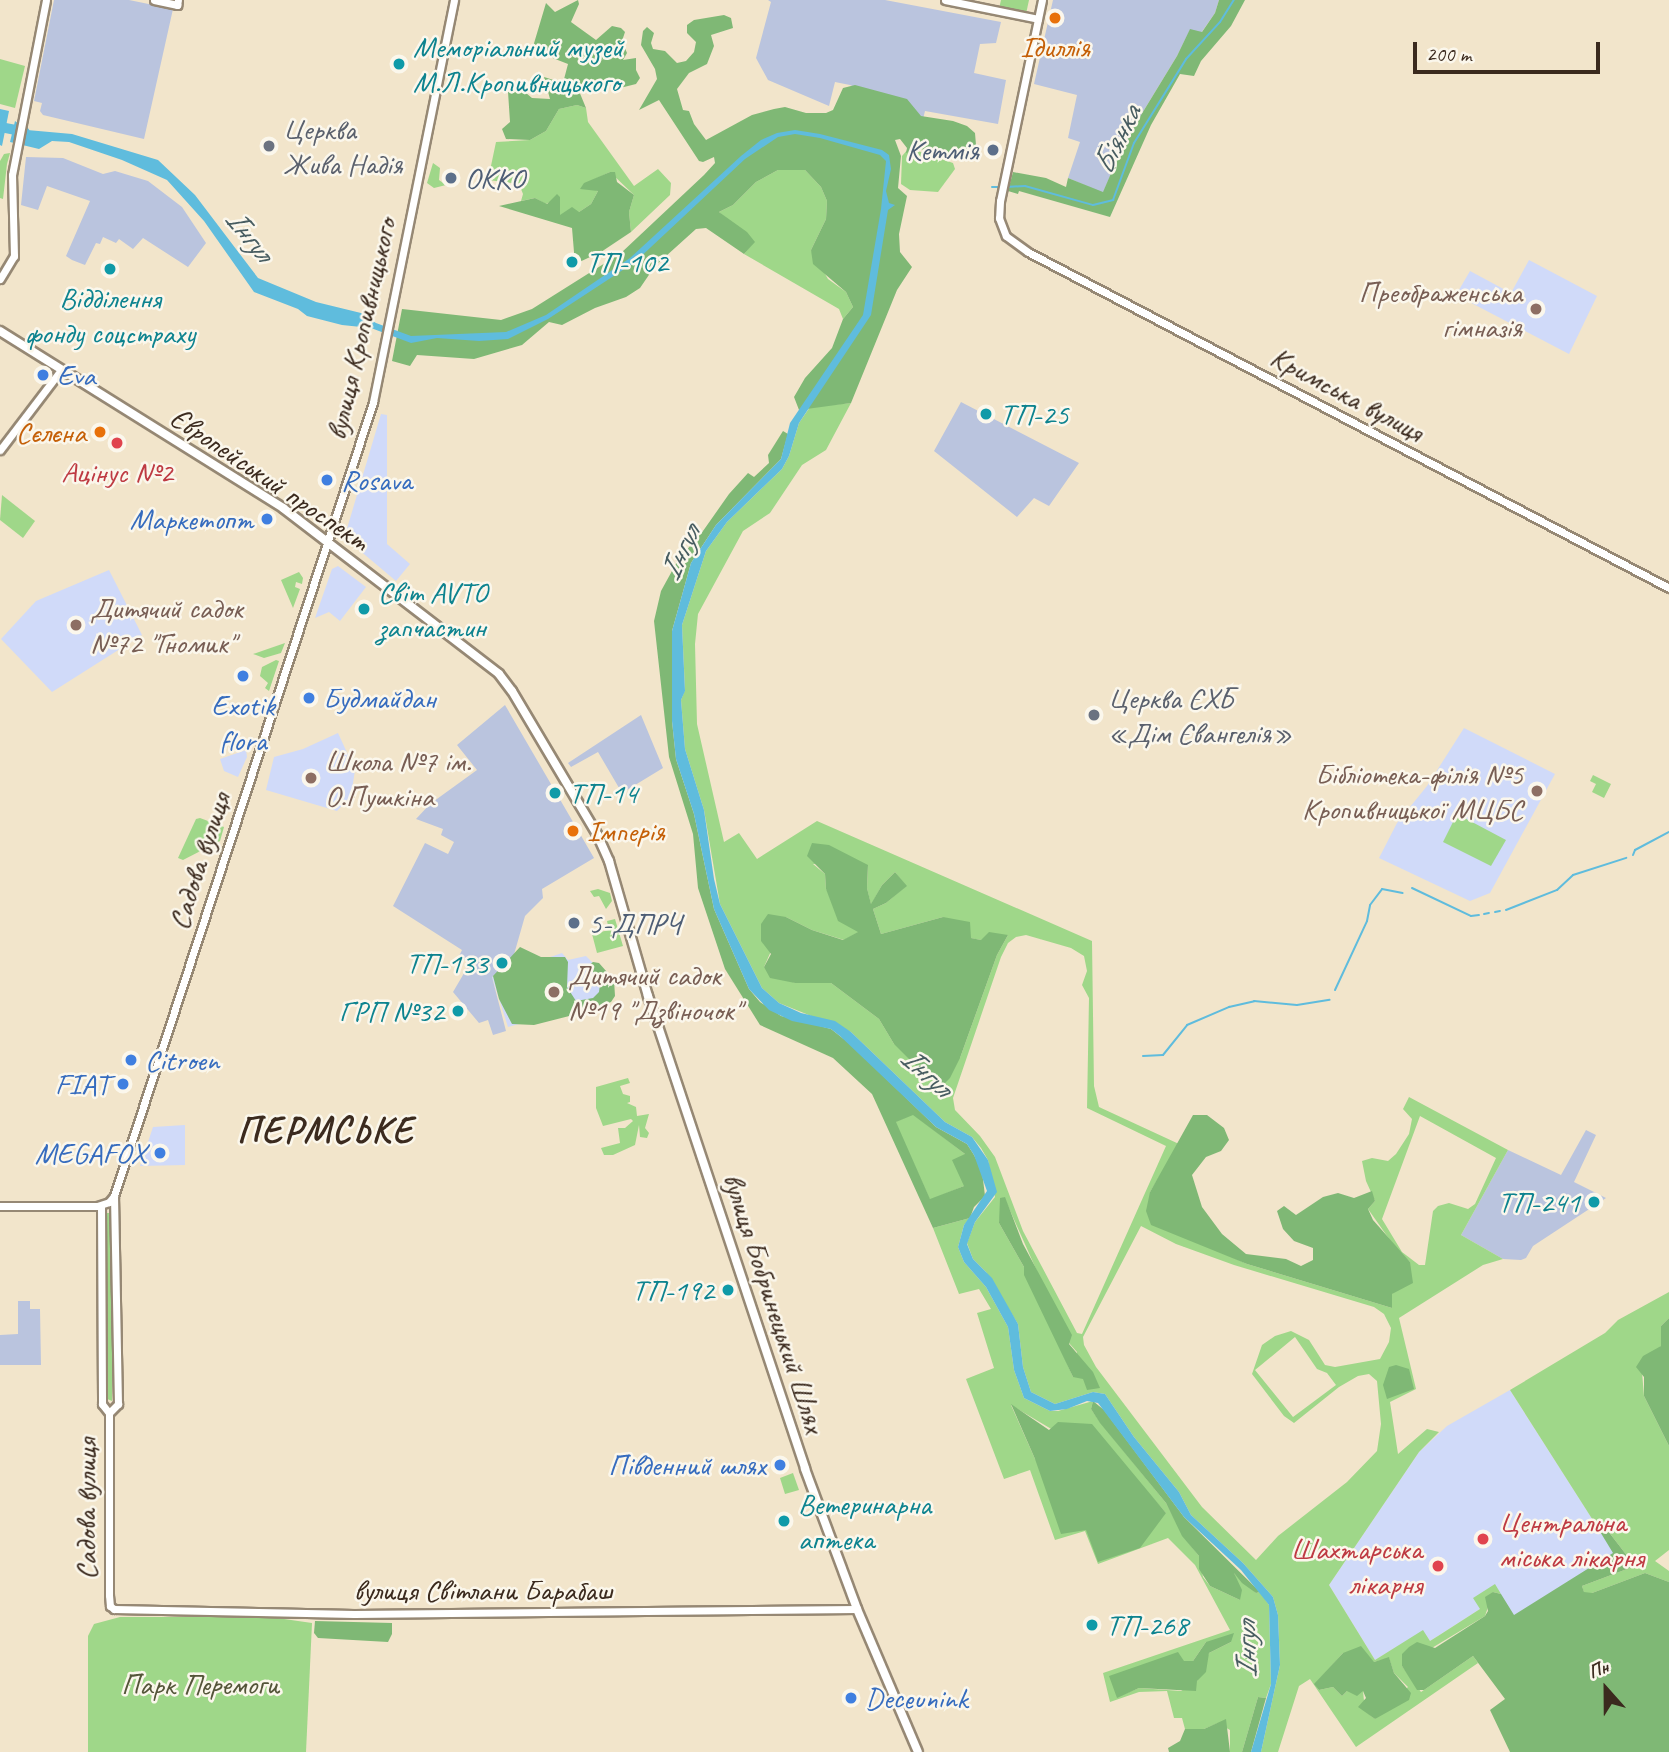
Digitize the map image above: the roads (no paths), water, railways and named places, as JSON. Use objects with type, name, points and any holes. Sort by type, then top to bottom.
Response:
[{"type":"main road","name":"Європейський проспект","points":[[0,331],[253,489],[328,541],[506,682],[597,834],[609,861]]},
{"type":"main road","name":"вулиця Бобринецький Шлях","points":[[609,861],[669,1063],[805,1469],[858,1609],[918,1752]]},
{"type":"street","points":[[0,279],[14,256],[11,187],[46,0]]},
{"type":"street","points":[[155,0],[178,2]]},
{"type":"street","name":"вулиця Кропивницького","points":[[328,541],[373,402],[454,0]]},
{"type":"street","points":[[945,0],[1038,19],[1042,0]]},
{"type":"street","name":"Кримська вулиця","points":[[1038,19],[1000,201],[999,218],[1006,236],[1028,252],[1669,588]]},
{"type":"street","points":[[0,450],[61,370]]},
{"type":"street","name":"Садова вулиця","points":[[109,1413],[118,1404],[114,1196],[328,541]]},
{"type":"street","points":[[0,1206],[100,1206],[114,1196]]},
{"type":"street","name":"Садова вулиця","points":[[100,1206],[102,1404],[109,1413],[110,1606]]},
{"type":"street","name":"вулиця Світлани Барабаш","points":[[110,1606],[120,1611],[341,1614],[858,1609]]},
{"type":"water","points":[[0,109],[9,111],[2,146],[0,145]]},
{"type":"water","points":[[15,121],[27,130],[72,134],[158,160],[195,195],[258,278],[316,302],[361,313],[376,323],[411,336],[506,332],[546,315],[630,258],[741,156],[761,140],[777,133],[795,130],[820,134],[882,150],[889,155],[891,169],[886,191],[889,203],[895,205],[888,210],[871,315],[799,423],[782,469],[727,522],[706,551],[682,625],[685,691],[681,700],[685,749],[704,810],[714,879],[720,904],[762,988],[779,1003],[801,1013],[835,1021],[851,1032],[945,1122],[972,1137],[988,1160],[997,1192],[975,1222],[967,1244],[973,1259],[992,1278],[1018,1324],[1023,1367],[1031,1392],[1055,1404],[1093,1392],[1105,1394],[1134,1437],[1179,1492],[1191,1515],[1243,1563],[1273,1597],[1278,1615],[1280,1665],[1261,1752],[1251,1752],[1271,1684],[1269,1605],[1241,1570],[1184,1517],[1098,1403],[1087,1401],[1067,1409],[1050,1411],[1024,1398],[1014,1370],[1008,1327],[986,1287],[964,1262],[958,1247],[964,1225],[987,1191],[974,1155],[967,1144],[936,1127],[831,1029],[792,1021],[769,1010],[749,989],[714,909],[694,814],[676,759],[672,721],[672,631],[691,563],[716,525],[781,459],[790,423],[863,315],[881,209],[886,161],[880,155],[820,138],[795,134],[778,137],[745,159],[635,262],[548,319],[508,339],[479,341],[437,338],[411,343],[371,328],[342,325],[307,316],[298,309],[254,292],[204,221],[167,180],[122,160],[69,142],[52,141],[39,149],[10,142]]},
{"type":"waterway","name":"Біянка","points":[[1006,187],[1025,186],[1093,205],[1113,200],[1134,143],[1186,59],[1220,22],[1234,0]]},
{"type":"waterway","name":"Інгул","points":[[0,127],[25,132]]},
{"type":"waterway","name":"Біянка","points":[[992,187],[1001,187]]},
{"type":"waterway","points":[[1633,855],[1635,850],[1669,832]]},
{"type":"waterway","points":[[1506,910],[1557,890],[1573,875],[1626,858]]},
{"type":"waterway","points":[[1412,888],[1471,916],[1479,915]]},
{"type":"waterway","points":[[1335,990],[1367,921],[1370,905],[1382,889],[1403,893]]},
{"type":"waterway","points":[[1495,912],[1500,911]]},
{"type":"waterway","points":[[1484,914],[1489,913]]},
{"type":"waterway","points":[[1143,1056],[1163,1055],[1187,1025],[1229,1007],[1254,1001],[1297,1005],[1330,1000]]},
{"type":"place","name":"Ідиллія","points":[[1055,18]]},
{"type":"place","name":"Меморіальний музей М.Л.Кропивницького","points":[[399,64]]},
{"type":"place","name":"Церква Жива Надія","points":[[269,146]]},
{"type":"place","name":"Кетмія","points":[[993,150]]},
{"type":"place","name":"ОККО","points":[[451,178]]},
{"type":"place","name":"ТП-102","points":[[572,262]]},
{"type":"place","name":"Відділення фонду соцстраху","points":[[110,269]]},
{"type":"place","name":"Преображенська гімназія","points":[[1536,309]]},
{"type":"place","name":"Eva","points":[[43,375]]},
{"type":"place","name":"ТП-25","points":[[986,414]]},
{"type":"place","name":"Сєлєна","points":[[100,432]]},
{"type":"place","name":"Ацінус №2","points":[[117,443]]},
{"type":"place","name":"Rosava","points":[[327,480]]},
{"type":"place","name":"Маркетопт","points":[[267,519]]},
{"type":"place","name":"Світ AVTO запчастин","points":[[364,609]]},
{"type":"place","name":"Дитячий садок №72 \"Гномик\"","points":[[76,625]]},
{"type":"place","name":"Exotik flora","points":[[243,676]]},
{"type":"place","name":"Будмайдан","points":[[309,698]]},
{"type":"place","name":"Церква ЄХБ «Дім Євангелія»","points":[[1094,715]]},
{"type":"place","name":"Школа №7 ім. О.Пушкіна","points":[[311,778]]},
{"type":"place","name":"Бібліотека-філія №5 Кропивницької МЦБС","points":[[1537,791]]},
{"type":"place","name":"ТП-14","points":[[555,793]]},
{"type":"place","name":"Імперія","points":[[573,831]]},
{"type":"place","name":"5-ДПРЧ","points":[[574,923]]},
{"type":"place","name":"ТП-133","points":[[502,963]]},
{"type":"place","name":"Дитячий садок №19 \"Дзвіночок\"","points":[[554,992]]},
{"type":"place","name":"ГРП №32","points":[[458,1011]]},
{"type":"place","name":"Citroen","points":[[131,1060]]},
{"type":"place","name":"FIAT","points":[[123,1084]]},
{"type":"place","name":"MEGAFOX","points":[[160,1153]]},
{"type":"place","name":"ТП-241","points":[[1594,1202]]},
{"type":"place","name":"ТП-192","points":[[728,1290]]},
{"type":"place","name":"Південний шлях","points":[[780,1465]]},
{"type":"place","name":"Ветеринарна аптека","points":[[784,1521]]},
{"type":"place","name":"Центральна міська лікарня","points":[[1483,1539]]},
{"type":"place","name":"Шахтарська лікарня","points":[[1438,1566]]},
{"type":"place","name":"ТП-268","points":[[1092,1625]]},
{"type":"place","name":"Deceunink","points":[[851,1698]]},
{"type":"district","name":"ПЕРМСЬКЕ","points":[[326,1130]]},
{"type":"park label","name":"Парк Перемоги","points":[[200,1684]]}]
